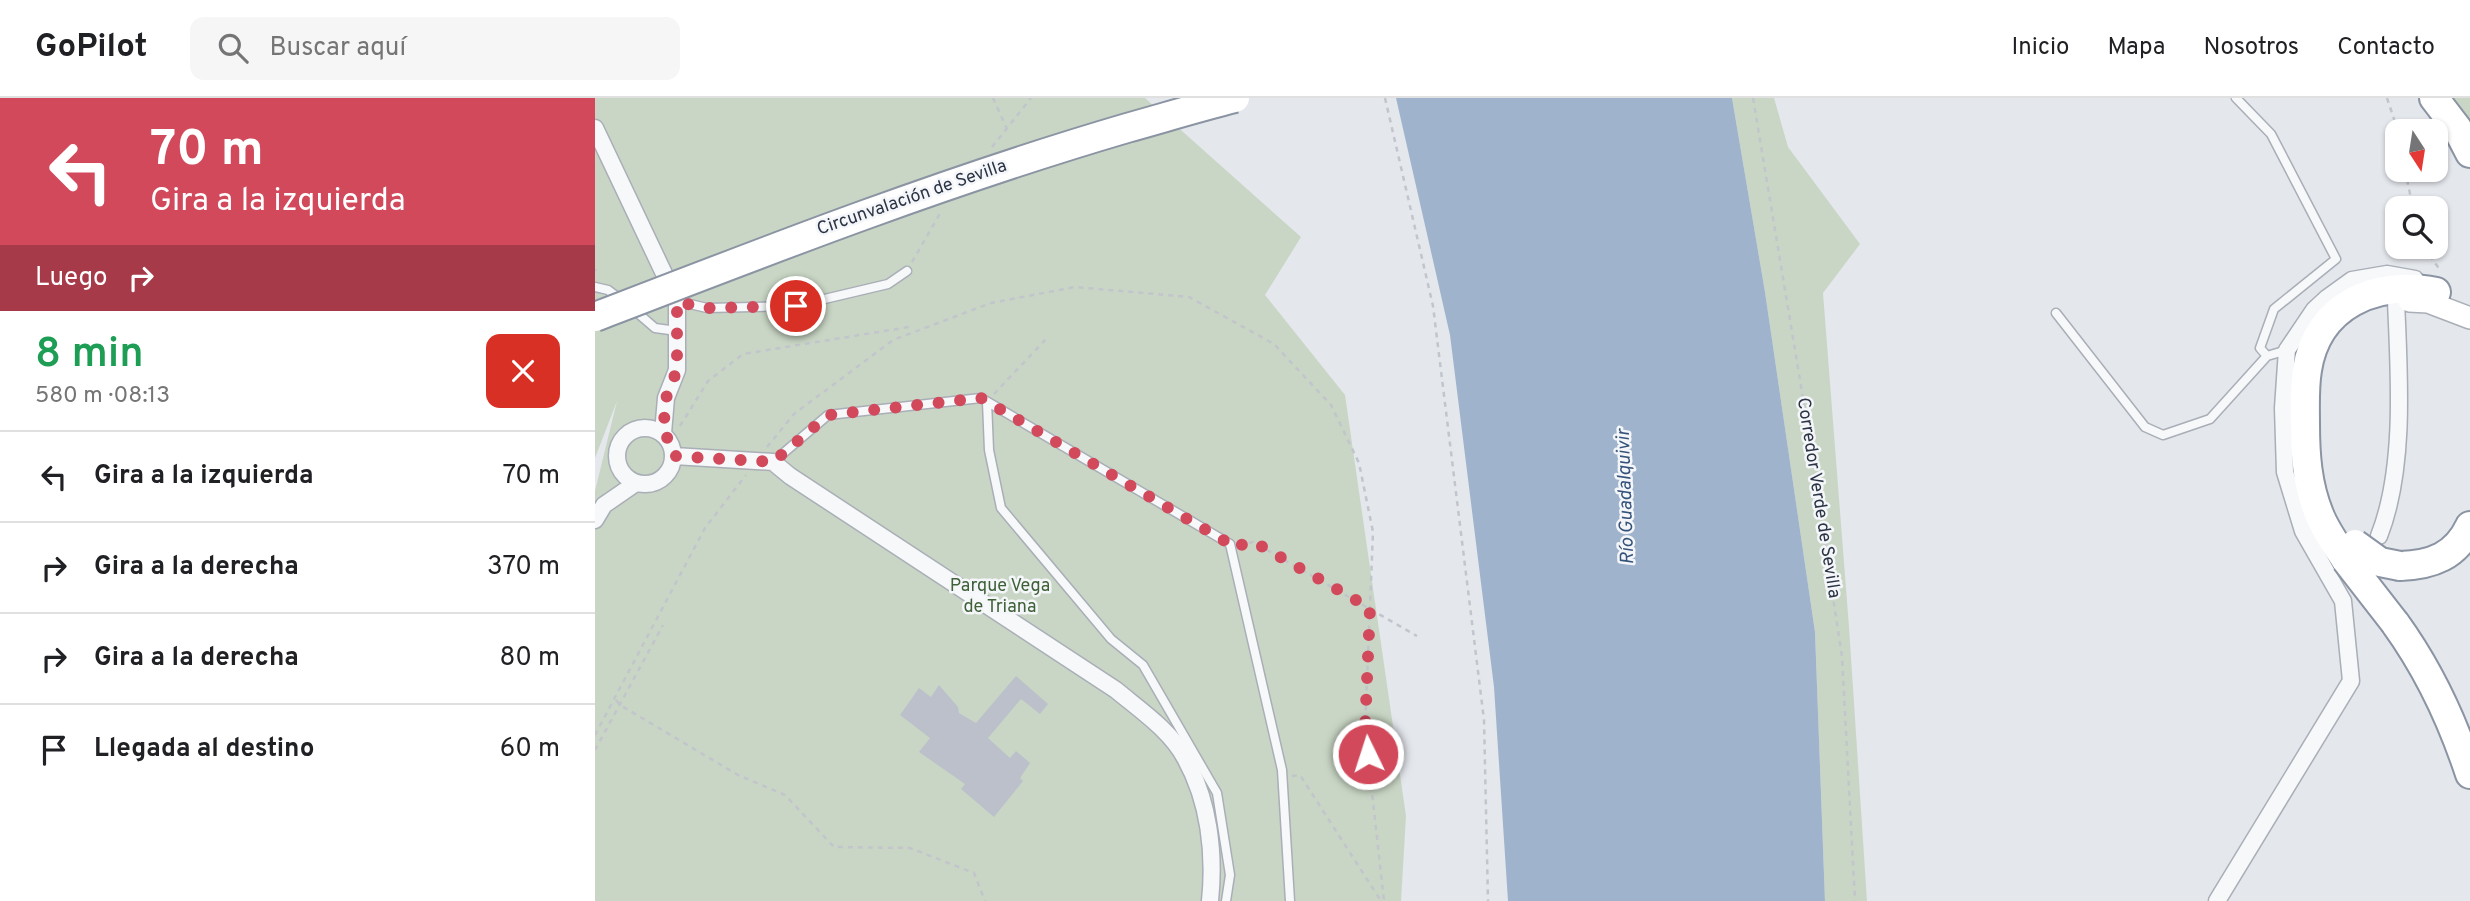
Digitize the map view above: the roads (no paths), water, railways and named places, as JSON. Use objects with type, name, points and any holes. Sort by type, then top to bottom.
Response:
[{"type":"highway","name":"Circunvalación de Sevilla","points":[[595,317],[846,220],[956,181],[1082,141],[1235,98]]},
{"type":"highway","points":[[2434,98],[2457,128],[2470,153]]},
{"type":"highway","points":[[2436,292],[2414,287],[2397,287],[2357,299],[2340,310],[2325,325],[2314,345],[2307,369],[2305,400],[2308,475],[2318,513],[2380,562],[2400,566],[2433,562],[2458,545],[2470,526]]},
{"type":"highway","points":[[2396,301],[2368,309],[2353,319],[2334,341],[2323,364],[2319,411],[2324,481],[2337,519],[2360,546],[2395,623],[2427,669],[2455,729],[2470,774]]},
{"type":"main road","points":[[2436,292],[2470,305]]},
{"type":"main road","points":[[2396,301],[2428,302],[2470,318]]},
{"type":"street","points":[[595,128],[677,302],[677,370],[666,398],[665,436],[674,456],[672,465],[661,479],[645,484],[636,483],[621,471],[617,461],[620,442],[634,429],[654,429],[665,436]]},
{"type":"street","points":[[2217,901],[2351,681],[2343,601],[2303,531],[2285,472],[2283,408],[2287,350],[2313,310],[2352,280],[2371,276],[2401,276],[2417,279],[2436,292]]},
{"type":"street","points":[[2360,546],[2386,517],[2396,462],[2396,301]]},
{"type":"street","points":[[674,456],[765,461],[1116,690],[1157,723],[1185,758],[1206,810],[1213,869],[1210,901]]},
{"type":"street","points":[[595,520],[604,505],[636,483]]},
{"type":"lane","points":[[2236,98],[2271,134],[2336,259],[2274,309],[2260,348],[2267,356]]},
{"type":"lane","points":[[677,302],[707,308],[796,306],[888,284],[907,271]]},
{"type":"lane","points":[[595,287],[608,290],[655,328],[677,331]]},
{"type":"lane","points":[[2056,313],[2145,426],[2163,435],[2210,419],[2267,356],[2287,350]]},
{"type":"lane","points":[[765,461],[828,415],[981,398],[1230,544],[1282,777],[1290,901]]},
{"type":"lane","points":[[987,402],[989,450],[1002,508],[1111,639],[1143,666],[1217,793],[1230,875],[1226,901]]},
{"type":"water","name":"Río Guadalquivir","points":[[1396,98],[1732,98],[1765,292],[1815,632],[1825,901],[1508,901],[1494,687],[1450,335]]},
{"type":"park label","name":"Parque Vega de Triana","points":[[1000,596]]}]
